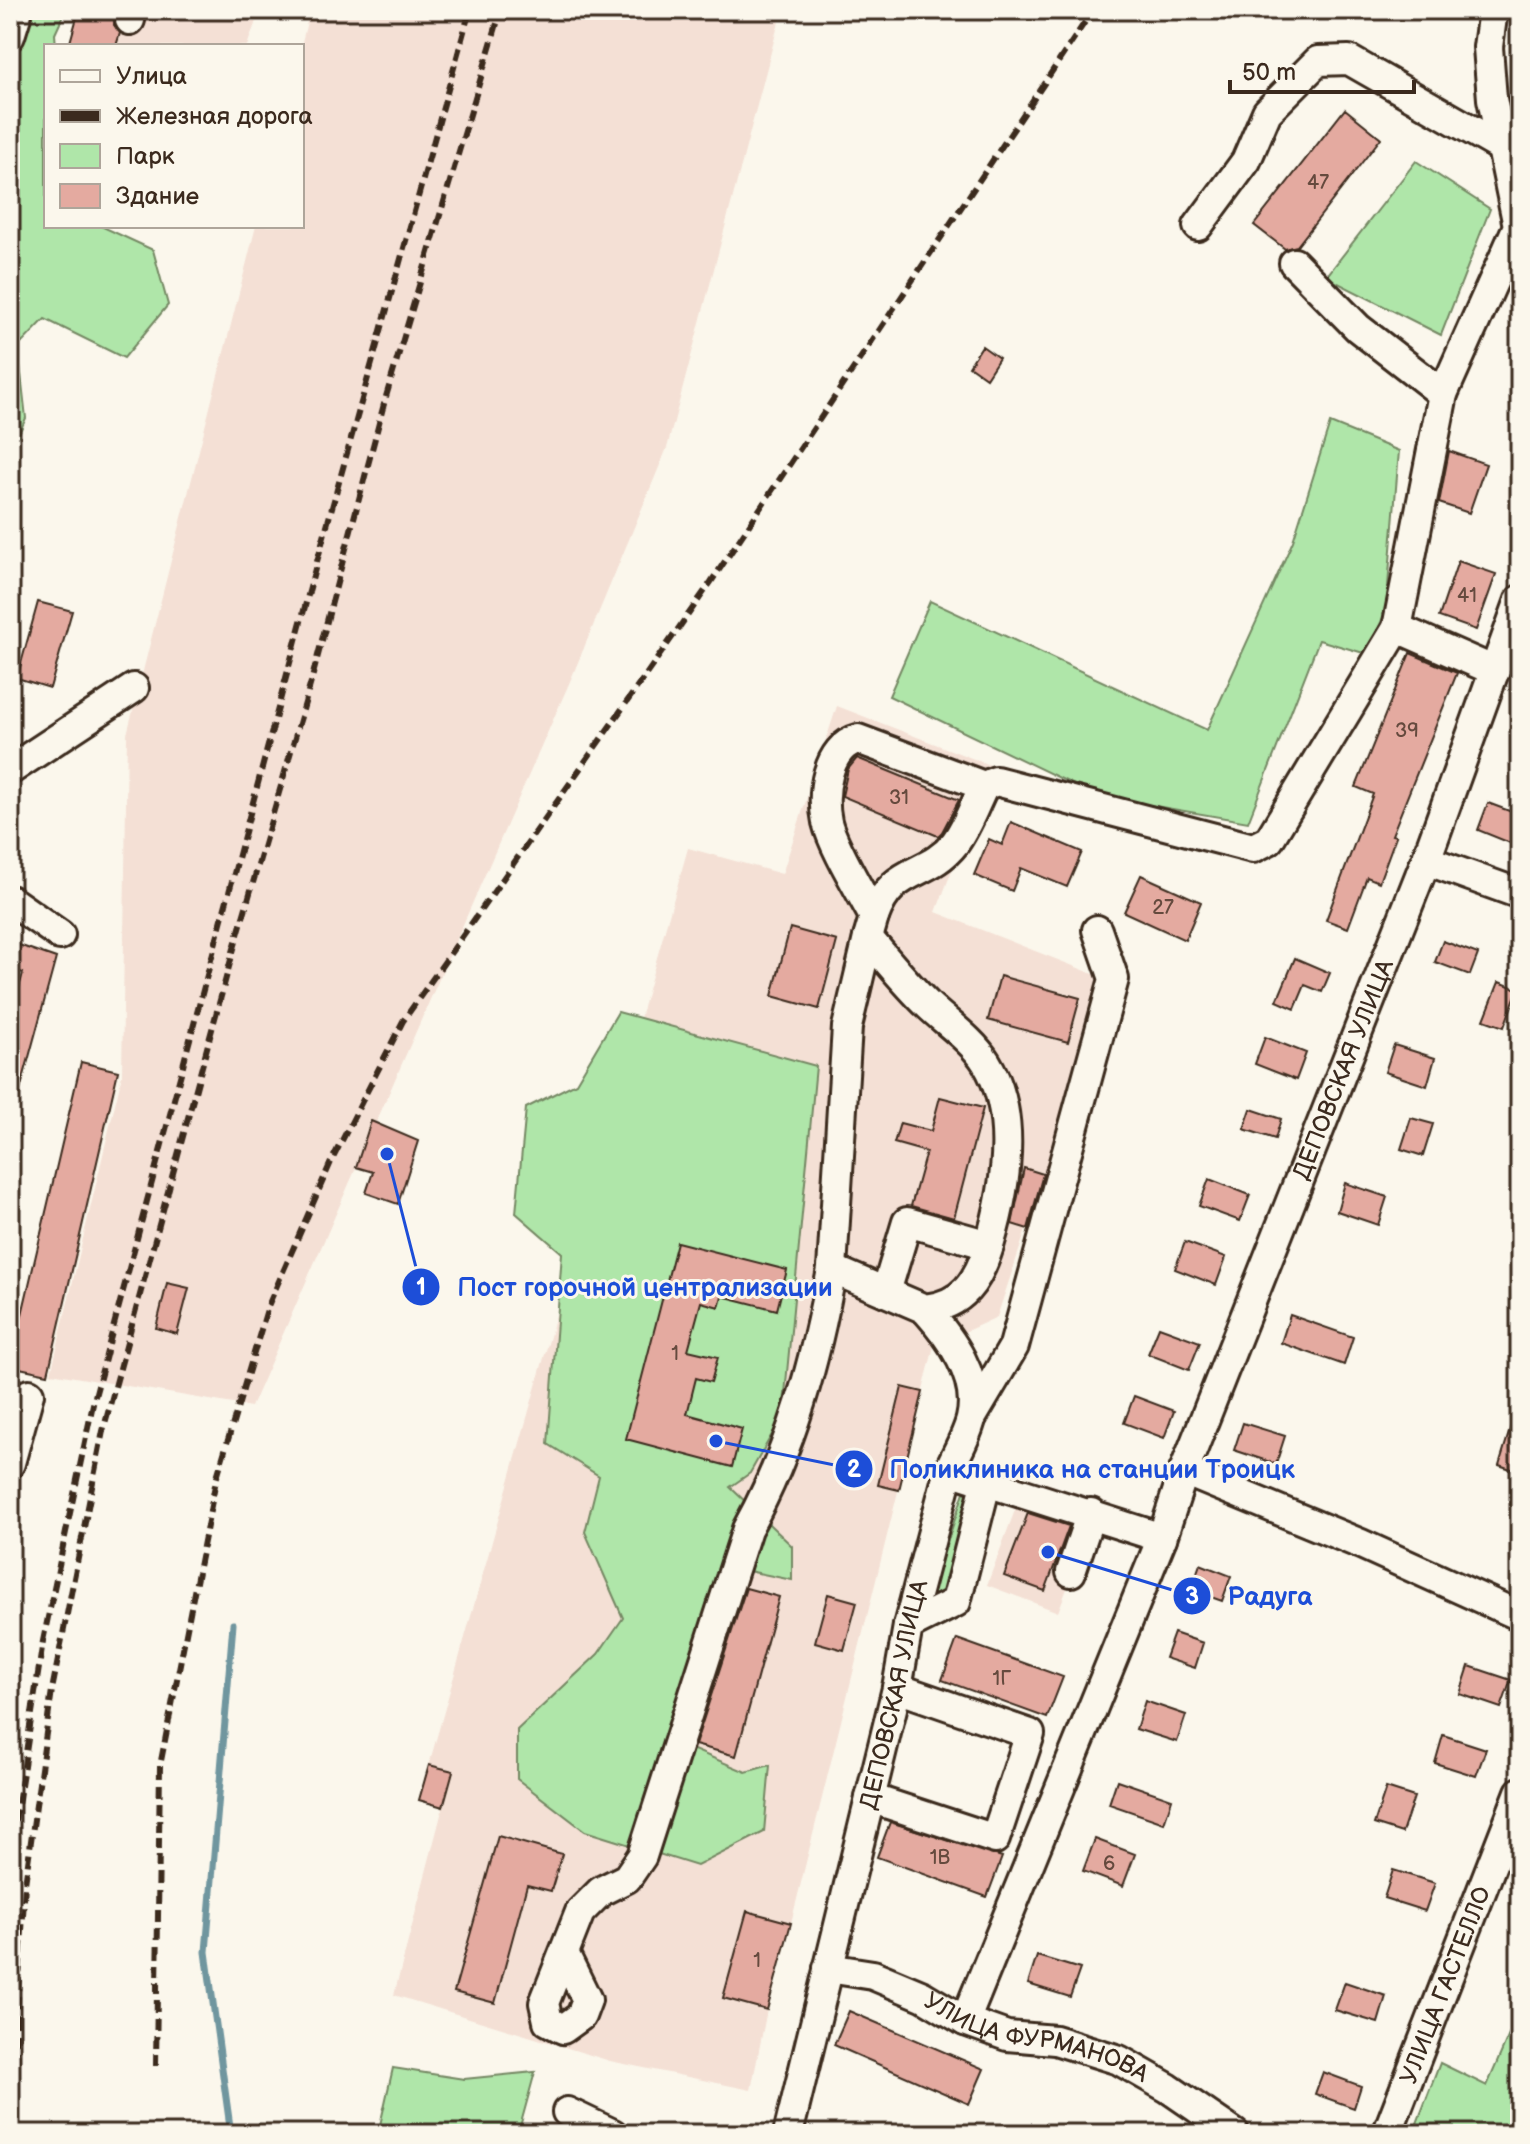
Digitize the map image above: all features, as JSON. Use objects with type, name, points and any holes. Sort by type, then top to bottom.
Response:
[{"type":"street","points":[[10,36],[18,10]]},
{"type":"street","points":[[565,1955],[580,1912],[601,1891],[627,1878],[642,1856],[747,1529],[773,1484],[790,1438],[822,1330],[832,1269],[847,1027],[871,927],[882,895],[896,880],[936,860],[955,843],[984,786],[996,781],[1253,848],[1269,840],[1397,628],[1443,394],[1518,226],[1511,153],[1492,99],[1489,60],[1493,10]]},
{"type":"street","points":[[1198,226],[1246,161],[1267,112],[1318,61],[1349,60],[1511,153]]},
{"type":"street","points":[[1294,263],[1358,328],[1443,394]]},
{"type":"street","name":"ДЕПОВСКАЯ УЛИЦА","points":[[965,2021],[1162,1538],[1184,1471],[1426,860],[1520,600]]},
{"type":"street","points":[[1397,628],[1495,671]]},
{"type":"street","points":[[10,770],[134,688]]},
{"type":"street","points":[[925,1309],[946,1307],[963,1297],[982,1266],[1004,1195],[1002,1093],[985,1059],[910,987],[871,927],[827,822],[828,780],[834,753],[844,743],[858,739],[984,786]]},
{"type":"street","points":[[1426,860],[1520,894]]},
{"type":"street","points":[[10,900],[60,935]]},
{"type":"street","name":"ДЕПОВСКАЯ УЛИЦА","points":[[788,2134],[897,1688],[908,1626],[949,1470],[972,1417],[1014,1346],[1114,979],[1097,930]]},
{"type":"street","points":[[886,1292],[907,1222],[989,1245]]},
{"type":"street","points":[[832,1269],[925,1309],[951,1338],[971,1384],[972,1417]]},
{"type":"street","points":[[10,1463],[29,1394]]},
{"type":"street","points":[[949,1470],[1162,1538]]},
{"type":"street","points":[[1184,1471],[1361,1544],[1520,1616]]},
{"type":"street","points":[[908,1626],[956,1602],[987,1480]]},
{"type":"street","points":[[1071,1572],[1091,1513]]},
{"type":"street","points":[[870,1798],[995,1839],[1030,1734],[897,1688]]},
{"type":"street","name":"УЛИЦА ГАСТЕЛЛО","points":[[1387,2134],[1520,1792]]},
{"type":"street","name":"УЛИЦА ФУРМАНОВА","points":[[828,1968],[873,1975],[923,1996],[965,2021],[1007,2036],[1055,2040],[1119,2060],[1168,2088],[1235,2134]]},
{"type":"street","points":[[567,2112],[613,2134]]},
{"type":"shaded area","points":[[79,10],[260,10],[248,44],[70,44]]},
{"type":"shaded area","points":[[310,10],[782,10],[667,448],[571,679],[251,1407],[51,1373],[122,1075],[127,734],[255,228],[304,228],[304,44],[302,44]]},
{"type":"shaded area","points":[[837,706],[992,766],[936,912],[1109,980],[997,1317],[934,1346],[791,1923],[747,1911],[723,1997],[767,2010],[751,2090],[610,2061],[394,1995],[443,1807],[419,1800],[688,848],[782,874]]},
{"type":"shaded area","points":[[1021,1494],[1093,1521],[1058,1612],[987,1585]]},
{"type":"green space","points":[[30,10],[66,10],[55,34],[56,44],[44,44],[44,228],[105,228],[153,250],[168,305],[124,358],[45,319],[18,347],[26,418],[10,453],[10,75]]},
{"type":"green space","points":[[1416,161],[1490,209],[1441,335],[1326,277]]},
{"type":"green space","points":[[1330,423],[1399,451],[1386,611],[1367,654],[1319,640],[1248,822],[1097,796],[889,696],[930,601],[1207,730],[1293,541]]},
{"type":"green space","points":[[618,1012],[816,1066],[783,1415],[750,1473],[730,1487],[792,1546],[792,1580],[748,1571],[689,1748],[746,1772],[770,1765],[764,1832],[697,1866],[585,1831],[517,1779],[517,1730],[598,1654],[623,1618],[585,1532],[599,1476],[548,1444],[562,1253],[516,1213],[526,1108],[576,1083]]},
{"type":"green space","points":[[964,1492],[981,1500],[949,1601],[930,1594]]},
{"type":"green space","points":[[1520,2009],[1520,2134],[1413,2134],[1440,2063],[1487,2086]]},
{"type":"green space","points":[[393,2068],[464,2079],[535,2072],[518,2134],[378,2134]]},
{"type":"building","points":[[79,10],[115,10],[114,25],[120,33],[117,44],[70,44]]},
{"type":"building","points":[[1345,109],[1381,138],[1297,246],[1285,249],[1254,225]]},
{"type":"building","points":[[982,346],[999,358],[986,378],[969,366]]},
{"type":"building","points":[[1449,451],[1486,464],[1469,513],[1439,503]]},
{"type":"building","points":[[1458,561],[1496,574],[1476,630],[1439,617]]},
{"type":"building","points":[[38,602],[72,611],[50,688],[17,678]]},
{"type":"building","points":[[1410,653],[1457,673],[1392,835],[1396,836],[1379,882],[1367,877],[1348,928],[1326,920],[1373,794],[1356,787]]},
{"type":"building","points":[[857,758],[959,800],[942,832],[938,836],[842,796],[848,769]]},
{"type":"building","points":[[1488,803],[1520,815],[1520,847],[1478,830]]},
{"type":"building","points":[[1011,822],[1082,852],[1067,887],[1021,868],[1012,891],[974,875],[989,839],[1002,845]]},
{"type":"building","points":[[1141,875],[1201,902],[1185,940],[1124,912]]},
{"type":"building","points":[[790,928],[837,941],[819,1009],[772,996]]},
{"type":"building","points":[[1443,941],[1478,954],[1470,975],[1435,962]]},
{"type":"building","points":[[10,942],[56,958],[16,1105],[10,1104],[10,1022],[23,973],[10,969]]},
{"type":"building","points":[[1295,958],[1330,973],[1322,992],[1305,985],[1295,1009],[1277,1001]]},
{"type":"building","points":[[1000,976],[1080,998],[1068,1042],[988,1020]]},
{"type":"building","points":[[1499,982],[1518,989],[1504,1027],[1484,1020]]},
{"type":"building","points":[[1265,1037],[1306,1053],[1296,1080],[1255,1064]]},
{"type":"building","points":[[1394,1045],[1435,1058],[1427,1086],[1385,1072]]},
{"type":"building","points":[[81,1062],[118,1071],[48,1374],[10,1366]]},
{"type":"building","points":[[940,1097],[983,1108],[954,1218],[911,1206],[926,1152],[894,1143],[900,1123],[931,1131]]},
{"type":"building","points":[[1251,1109],[1281,1119],[1275,1139],[1244,1129]]},
{"type":"building","points":[[1411,1118],[1433,1124],[1423,1156],[1401,1149]]},
{"type":"building","points":[[371,1121],[418,1141],[398,1204],[366,1193],[373,1172],[356,1167]]},
{"type":"building","points":[[1024,1168],[1043,1174],[1028,1229],[1012,1224]]},
{"type":"building","points":[[1209,1179],[1250,1195],[1240,1221],[1199,1206]]},
{"type":"building","points":[[1345,1183],[1387,1197],[1378,1225],[1337,1211]]},
{"type":"building","points":[[677,1242],[787,1270],[777,1310],[722,1296],[719,1307],[701,1302],[688,1350],[718,1357],[711,1382],[696,1378],[687,1414],[742,1429],[732,1467],[626,1439]]},
{"type":"building","points":[[1185,1242],[1226,1257],[1216,1285],[1175,1269]]},
{"type":"building","points":[[167,1283],[189,1288],[177,1334],[156,1328]]},
{"type":"building","points":[[1290,1315],[1353,1337],[1344,1365],[1281,1343]]},
{"type":"building","points":[[1159,1327],[1200,1342],[1189,1370],[1148,1354]]},
{"type":"building","points":[[902,1387],[923,1392],[899,1490],[878,1485]]},
{"type":"building","points":[[1134,1396],[1174,1411],[1164,1438],[1124,1423]]},
{"type":"building","points":[[1515,1413],[1520,1413],[1520,1472],[1499,1465]]},
{"type":"building","points":[[1243,1423],[1285,1436],[1276,1464],[1234,1450]]},
{"type":"building","points":[[1028,1513],[1069,1526],[1045,1591],[1004,1576]]},
{"type":"building","points":[[1200,1564],[1231,1576],[1222,1601],[1191,1590]]},
{"type":"building","points":[[746,1588],[779,1597],[736,1756],[695,1745]]},
{"type":"building","points":[[828,1594],[857,1602],[844,1650],[815,1642]]},
{"type":"building","points":[[1174,1633],[1203,1643],[1195,1668],[1165,1658]]},
{"type":"building","points":[[957,1639],[1063,1677],[1047,1718],[942,1680]]},
{"type":"building","points":[[1469,1666],[1511,1680],[1501,1708],[1460,1694]]},
{"type":"building","points":[[1145,1701],[1186,1715],[1177,1742],[1136,1729]]},
{"type":"building","points":[[1443,1735],[1486,1749],[1476,1776],[1435,1763]]},
{"type":"building","points":[[429,1765],[453,1771],[443,1807],[419,1800]]},
{"type":"building","points":[[1117,1780],[1172,1799],[1164,1823],[1109,1804]]},
{"type":"building","points":[[1386,1788],[1414,1797],[1402,1833],[1374,1824]]},
{"type":"building","points":[[890,1822],[1002,1857],[987,1897],[877,1857]]},
{"type":"building","points":[[498,1836],[562,1854],[551,1891],[527,1885],[495,2003],[454,1992]]},
{"type":"building","points":[[1095,1839],[1135,1854],[1123,1886],[1083,1871]]},
{"type":"building","points":[[1393,1870],[1435,1883],[1425,1911],[1384,1898]]},
{"type":"building","points":[[747,1911],[791,1923],[767,2010],[723,1998]]},
{"type":"building","points":[[1037,1956],[1080,1969],[1070,1997],[1028,1984]]},
{"type":"building","points":[[1345,1982],[1386,1996],[1378,2023],[1335,2010]]},
{"type":"building","points":[[849,2011],[984,2069],[969,2104],[834,2045]]},
{"type":"building","points":[[1323,2072],[1361,2086],[1354,2108],[1315,2094]]},
{"type":"waterway","points":[[231,2134],[206,1952],[233,1624]]},
{"type":"railway","points":[[10,1857],[43,1641],[93,1404],[316,565],[470,10]]},
{"type":"railway","points":[[16,2134],[17,2009],[25,1884],[52,1690],[103,1431],[233,952],[311,682],[385,400],[501,10]]},
{"type":"railway","points":[[156,2066],[160,1766],[216,1480],[268,1306],[331,1162],[403,1021],[711,582],[1093,10]]},
{"type":"place","name":"Пост горочной централизации","points":[[387,1154]]},
{"type":"place","name":"Поликлиника на станции Троицк","points":[[716,1441]]},
{"type":"place","name":"Радуга","points":[[1048,1552]]}]
